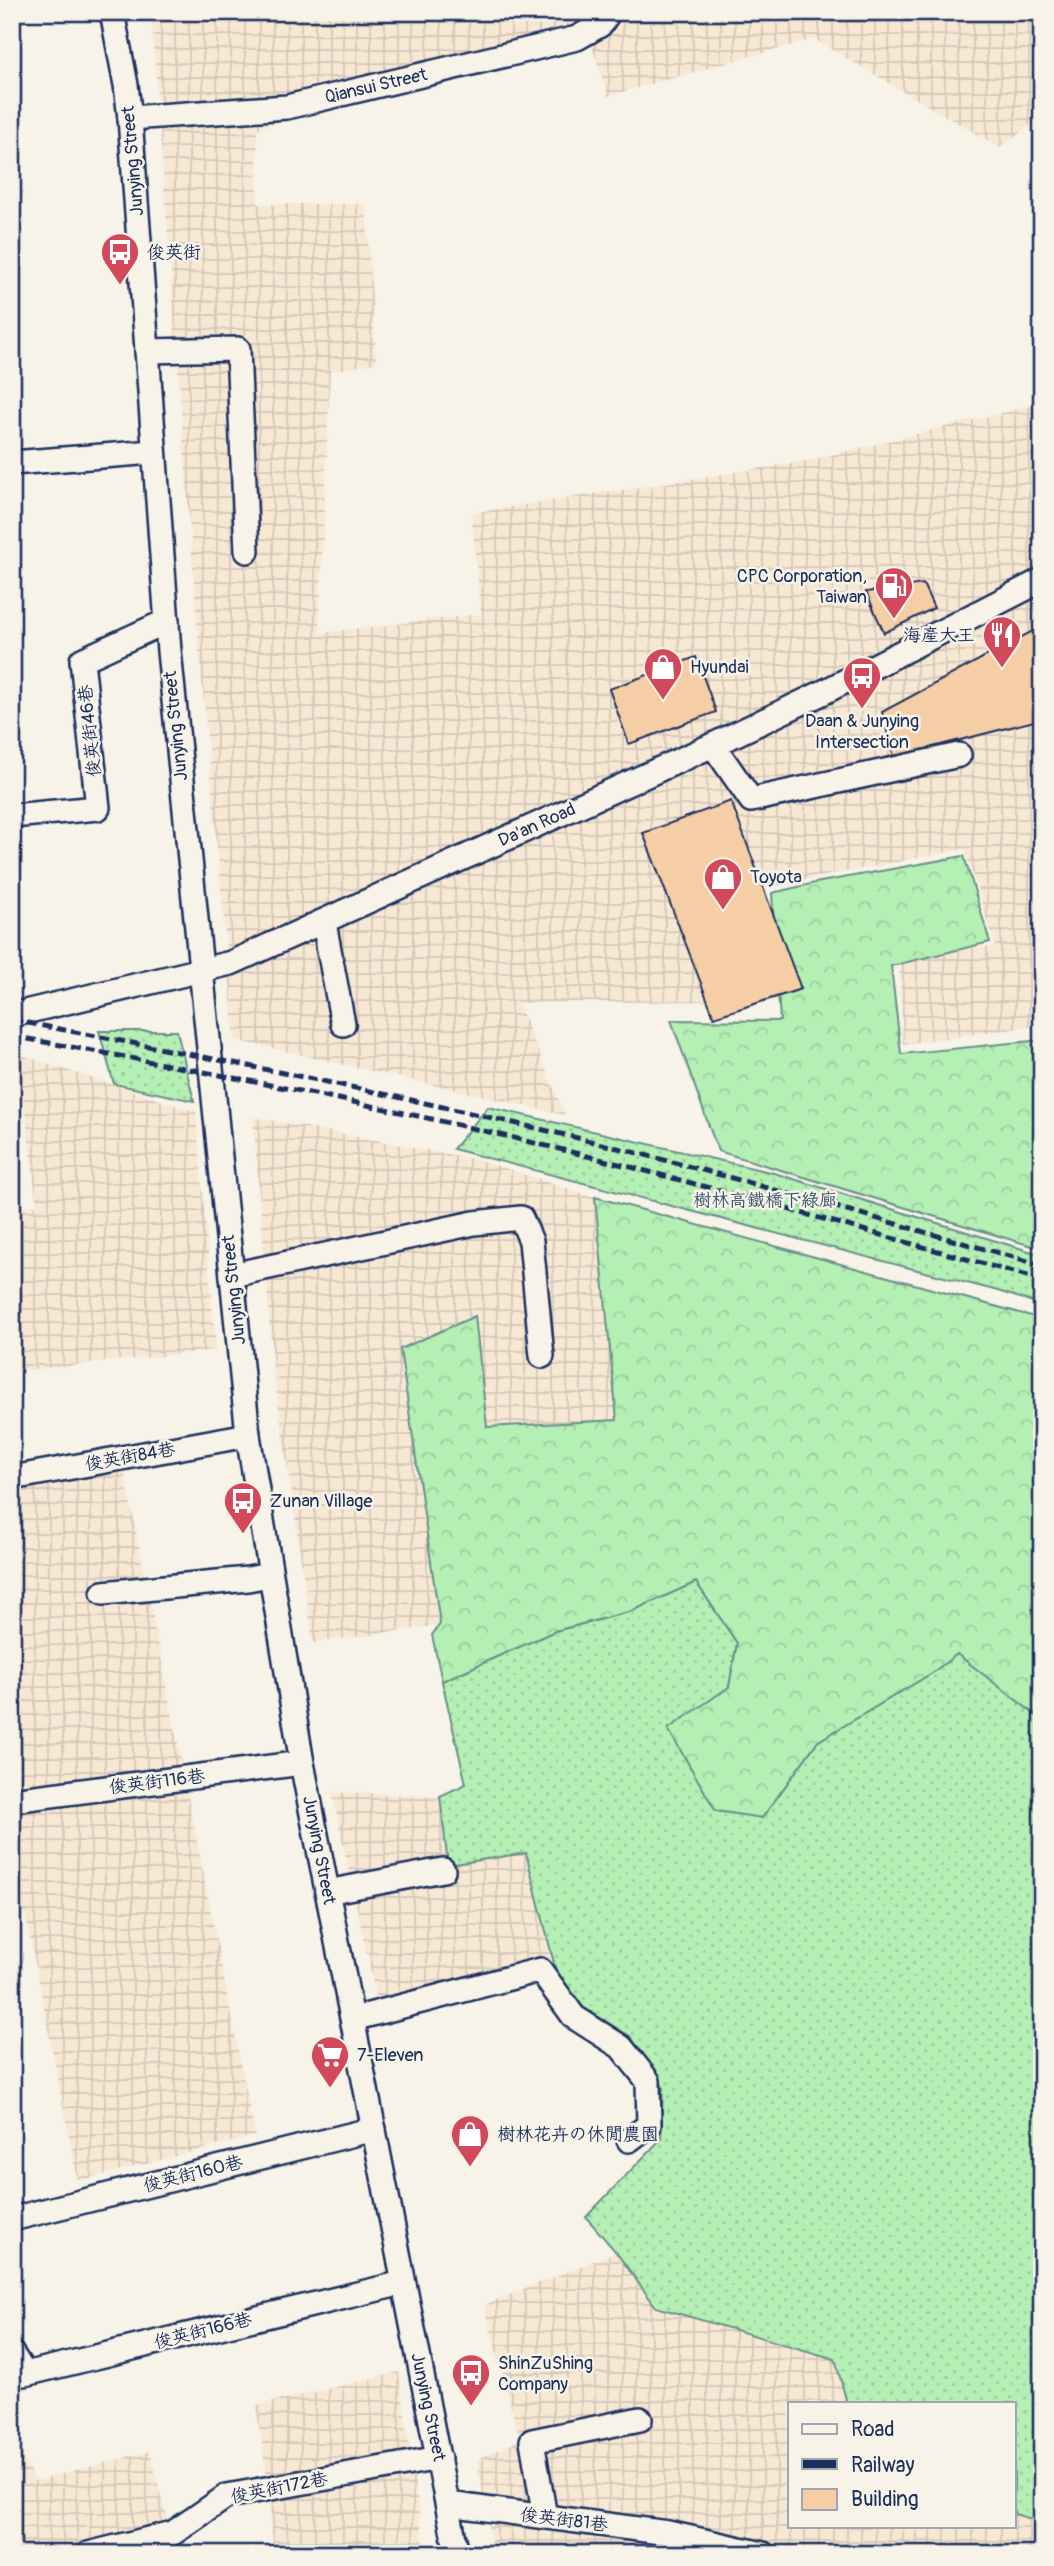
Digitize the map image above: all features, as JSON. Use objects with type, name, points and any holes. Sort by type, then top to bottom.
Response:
[{"type":"street","name":"Junying Street","points":[[112,12],[130,118],[167,621],[248,1436],[302,1763],[457,2554]]},
{"type":"street","name":"Qiansui Street","points":[[130,118],[286,107],[577,38],[600,25],[609,12]]},
{"type":"street","points":[[147,351],[238,349],[247,551]]},
{"type":"street","points":[[12,463],[154,452]]},
{"type":"street","name":"Da'an Road","points":[[12,1015],[231,963],[713,746],[1042,580]]},
{"type":"street","name":"俊英街46巷","points":[[12,816],[99,808],[82,660],[167,621]]},
{"type":"street","points":[[713,746],[751,800],[959,755]]},
{"type":"street","points":[[324,923],[343,1024]]},
{"type":"street","points":[[232,1275],[474,1223],[521,1218],[531,1241],[542,1356]]},
{"type":"street","name":"俊英街84巷","points":[[12,1478],[248,1436]]},
{"type":"street","points":[[103,1593],[269,1575]]},
{"type":"street","name":"俊英街116巷","points":[[12,1800],[302,1763]]},
{"type":"street","points":[[327,1892],[443,1870]]},
{"type":"street","points":[[353,2019],[540,1970],[574,2017],[621,2047],[648,2081],[649,2125],[629,2140]]},
{"type":"street","name":"俊英街160巷","points":[[12,2220],[374,2129]]},
{"type":"street","name":"俊英街166巷","points":[[12,2354],[25,2374],[403,2283]]},
{"type":"street","points":[[545,2517],[532,2441],[640,2419]]},
{"type":"street","name":"俊英街172巷","points":[[88,2554],[173,2533],[227,2496],[439,2458]]},
{"type":"street","name":"俊英街81巷","points":[[447,2504],[668,2533],[763,2554]]},
{"type":"shaded area","points":[[147,12],[1042,12],[1042,116],[1000,148],[814,39],[608,96],[584,22],[257,129],[258,204],[366,204],[376,363],[330,371],[319,633],[481,614],[471,513],[807,461],[1042,403],[1042,1025],[903,1044],[899,955],[995,946],[965,849],[762,888],[787,1000],[518,1003],[565,1115],[235,1040],[199,648],[152,26]]},
{"type":"shaded area","points":[[18,1054],[196,1112],[216,1350],[12,1372],[12,1208],[37,1205]]},
{"type":"shaded area","points":[[253,1117],[480,1160],[595,1197],[618,1420],[486,1428],[400,1349],[440,1625],[313,1643],[273,1367]]},
{"type":"shaded area","points":[[123,1465],[255,2136],[78,2181],[25,1912],[12,1915],[12,1485]]},
{"type":"shaded area","points":[[332,1792],[440,1796],[448,1865],[526,1853],[556,1971],[378,2006]]},
{"type":"shaded area","points":[[616,2252],[656,2307],[835,2359],[847,2402],[788,2402],[788,2528],[1016,2528],[1016,2515],[1042,2522],[1042,2554],[493,2554],[477,2459],[520,2440],[484,2305]]},
{"type":"shaded area","points":[[399,2372],[425,2554],[274,2554],[267,2476],[256,2406]]},
{"type":"shaded area","points":[[12,2436],[35,2481],[150,2451],[170,2528],[58,2554],[12,2554]]},
{"type":"green space","points":[[964,856],[990,942],[891,966],[901,1054],[1042,1040],[1042,1249],[718,1151],[671,1020],[780,1021],[772,893]]},
{"type":"green space","points":[[99,1031],[177,1031],[194,1101],[114,1084]]},
{"type":"green space","points":[[12,1081],[20,1164],[12,1165]]},
{"type":"green space","name":"樹林高鐵橋下綠廊","points":[[488,1107],[774,1173],[1042,1255],[1042,1305],[998,1291],[453,1149]]},
{"type":"green space","points":[[595,1197],[1042,1319],[1042,1720],[957,1654],[932,1673],[817,1742],[762,1818],[716,1811],[668,1729],[729,1687],[737,1643],[696,1582],[632,1611],[555,1631],[442,1681],[432,1635],[440,1624],[400,1349],[475,1316],[487,1427],[617,1420]]},
{"type":"green space","points":[[696,1582],[737,1643],[729,1687],[669,1730],[762,1818],[817,1742],[932,1673],[957,1653],[1042,1720],[1042,2522],[1016,2515],[1016,2402],[847,2402],[835,2359],[656,2307],[616,2252],[586,2217],[661,2139],[663,2087],[631,2037],[583,2007],[556,1971],[526,1853],[448,1865],[440,1796],[466,1784],[442,1681],[555,1631],[632,1611]]},
{"type":"building","name":"CPC Corporation, Taiwan","points":[[923,584],[934,608],[884,633],[866,592]]},
{"type":"building","name":"海產大王","points":[[1042,626],[1042,719],[894,757],[882,712]]},
{"type":"building","name":"Hyundai","points":[[696,657],[716,712],[629,744],[609,689]]},
{"type":"building","name":"Toyota","points":[[731,801],[801,989],[714,1017],[643,833]]},
{"type":"railway","points":[[12,24],[28,12]]},
{"type":"railway","points":[[12,1020],[329,1082],[584,1140],[1042,1265]]},
{"type":"railway","points":[[12,1036],[455,1124],[715,1189],[1042,1280]]},
{"type":"place","name":"俊英街","points":[[120,286]]},
{"type":"place","name":"CPC Corporation, Taiwan","points":[[894,620]]},
{"type":"place","name":"海產大王","points":[[1002,669]]},
{"type":"place","name":"Hyundai","points":[[663,701]]},
{"type":"place","name":"Daan & Junying Intersection","points":[[862,710]]},
{"type":"place","name":"Toyota","points":[[723,911]]},
{"type":"place","name":"Zunan Village","points":[[243,1535]]},
{"type":"place","name":"7-Eleven","points":[[330,2089]]},
{"type":"place","name":"樹林花卉の休閒農園","points":[[470,2168]]},
{"type":"place","name":"ShinZuShing Company","points":[[471,2407]]}]
